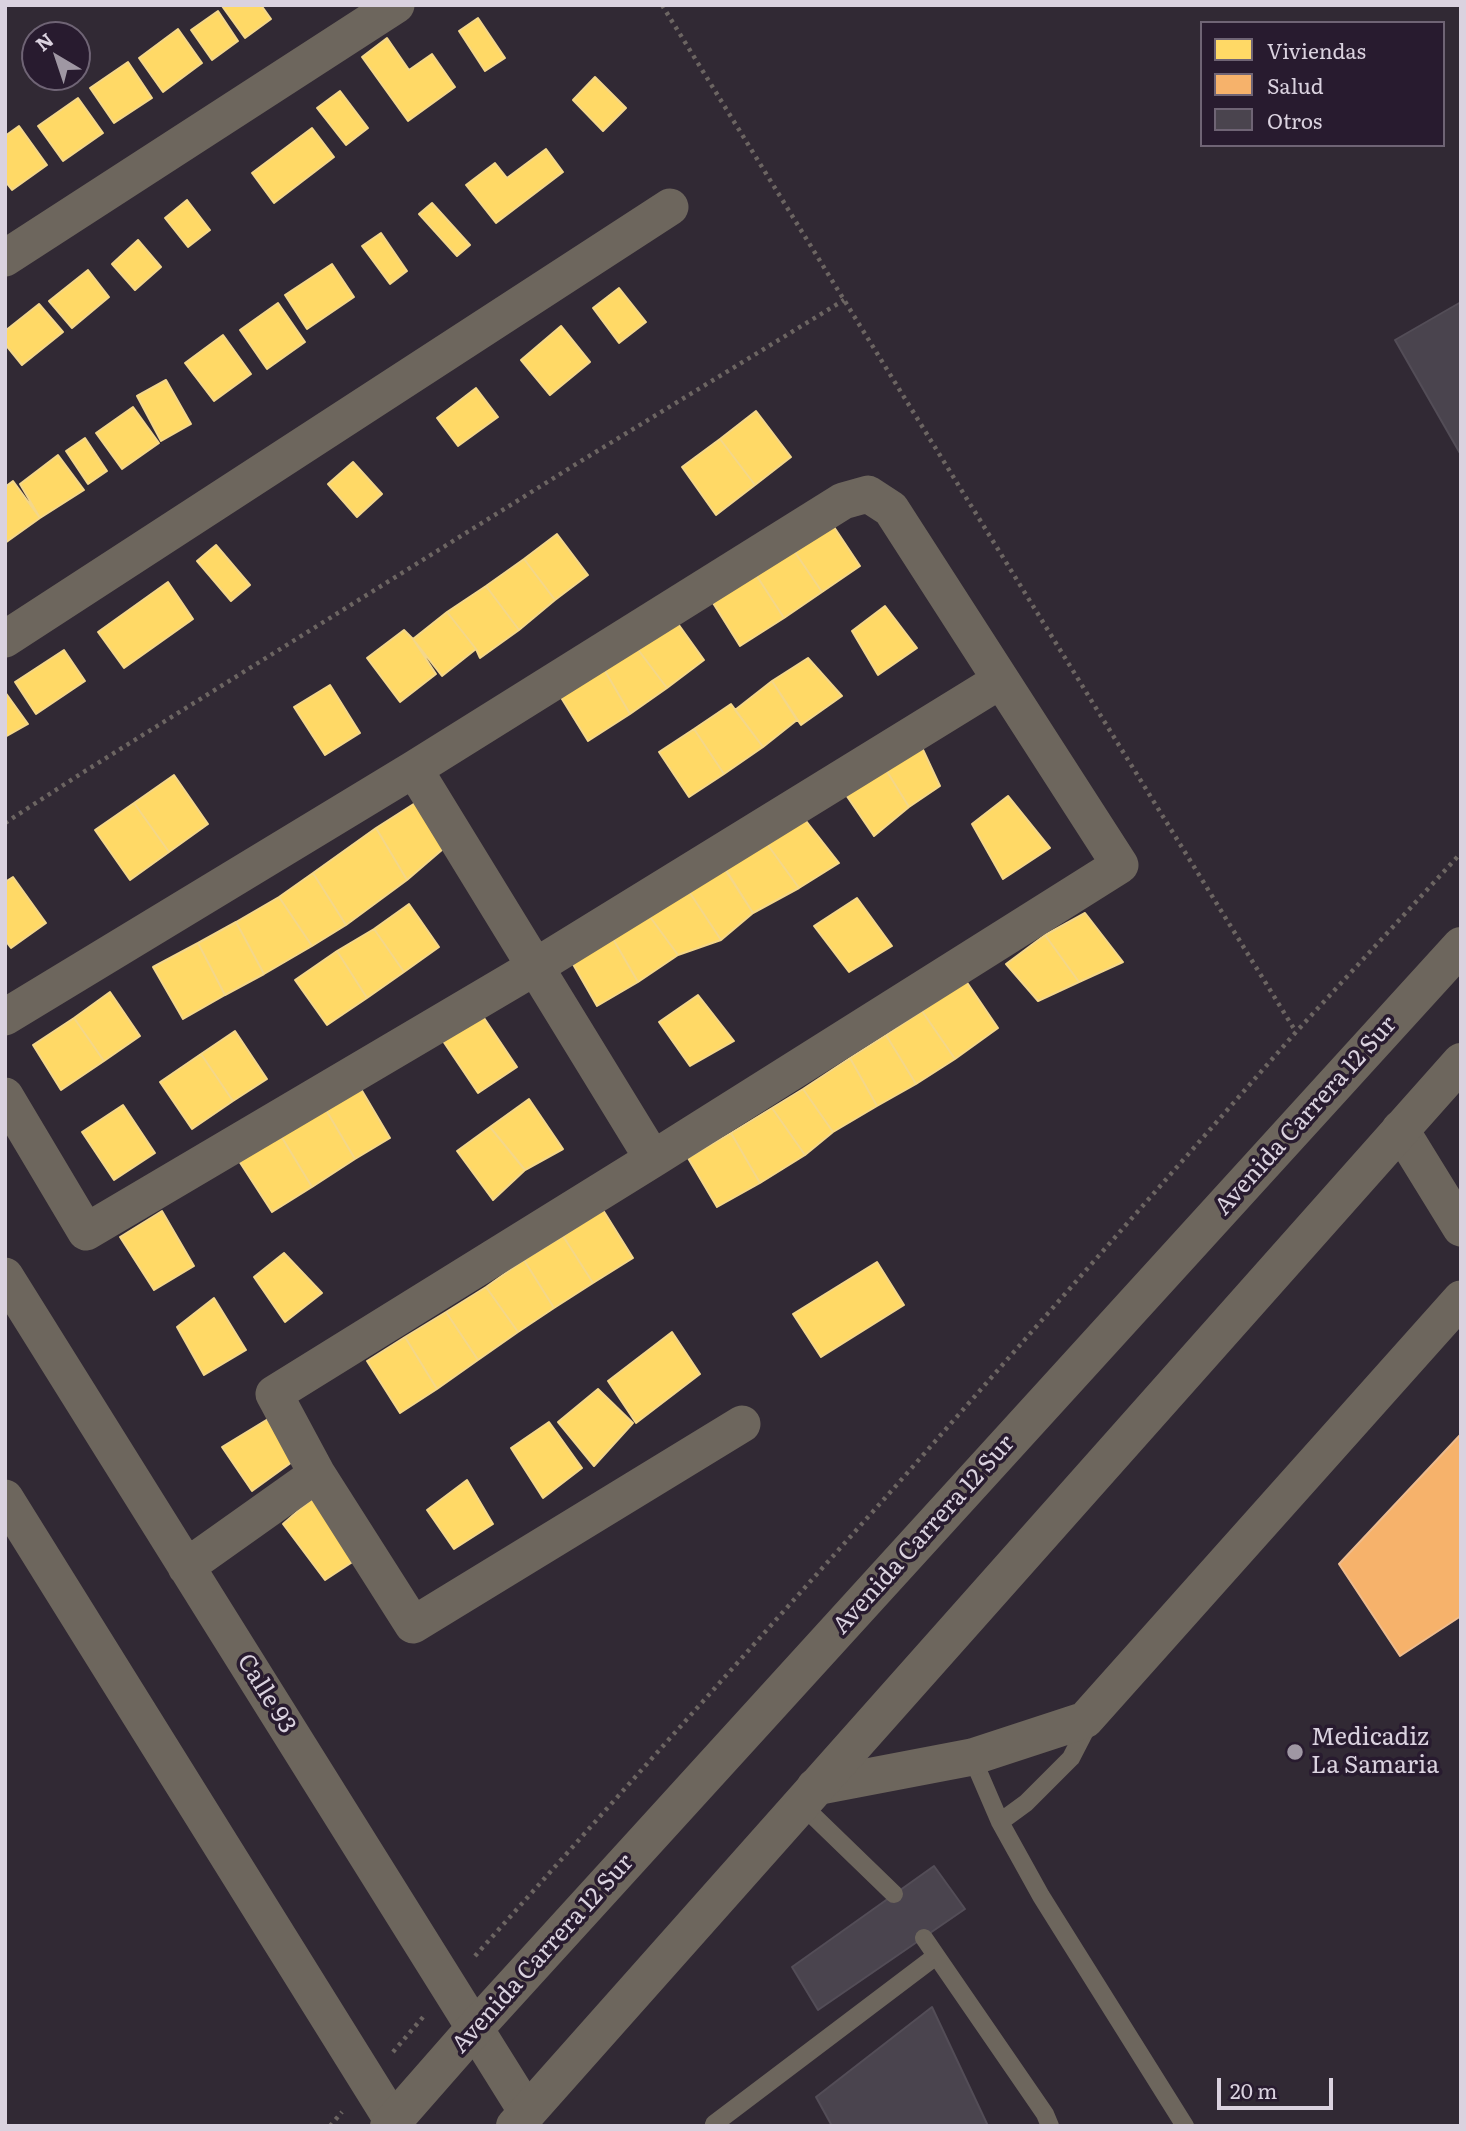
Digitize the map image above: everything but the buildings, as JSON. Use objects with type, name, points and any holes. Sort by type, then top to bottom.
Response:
[{"type":"street","points":[[5,258],[396,5]]},
{"type":"street","points":[[5,639],[670,207]]},
{"type":"street","points":[[5,1017],[414,769],[843,501],[868,494],[891,509],[1120,865],[274,1394],[317,1474],[413,1625],[742,1424]]},
{"type":"street","points":[[5,1096],[86,1232],[535,967],[1001,680]]},
{"type":"street","points":[[414,769],[653,1159]]},
{"type":"street","name":"Avenida Carrera 12 Sur","points":[[393,2124],[475,2028],[1461,946]]},
{"type":"street","points":[[521,2119],[1461,1062]]},
{"type":"street","points":[[1400,1129],[1461,1228]]},
{"type":"street","name":"Calle 93","points":[[5,1276],[475,2028],[521,2119]]},
{"type":"street","points":[[808,1795],[972,1757],[1085,1720],[1461,1298]]},
{"type":"street","points":[[186,1567],[317,1474]]},
{"type":"street","points":[[5,1498],[393,2124]]},
{"type":"lane","points":[[1000,1822],[1026,1803],[1071,1758],[1087,1727],[1085,1720]]},
{"type":"lane","points":[[972,1757],[1000,1822],[1041,1896],[1185,2126]]},
{"type":"lane","points":[[808,1795],[894,1894]]},
{"type":"lane","points":[[924,1938],[1045,2115],[1049,2126]]},
{"type":"lane","points":[[714,2124],[936,1956]]},
{"type":"path","points":[[662,5],[1296,1032]]},
{"type":"path","points":[[5,823],[581,461],[844,300]]},
{"type":"path","points":[[330,2126],[449,1986],[894,1488],[1296,1032],[1461,853]]},
{"type":"place","name":"Medicadiz La Samaria","points":[[1295,1752]]}]
